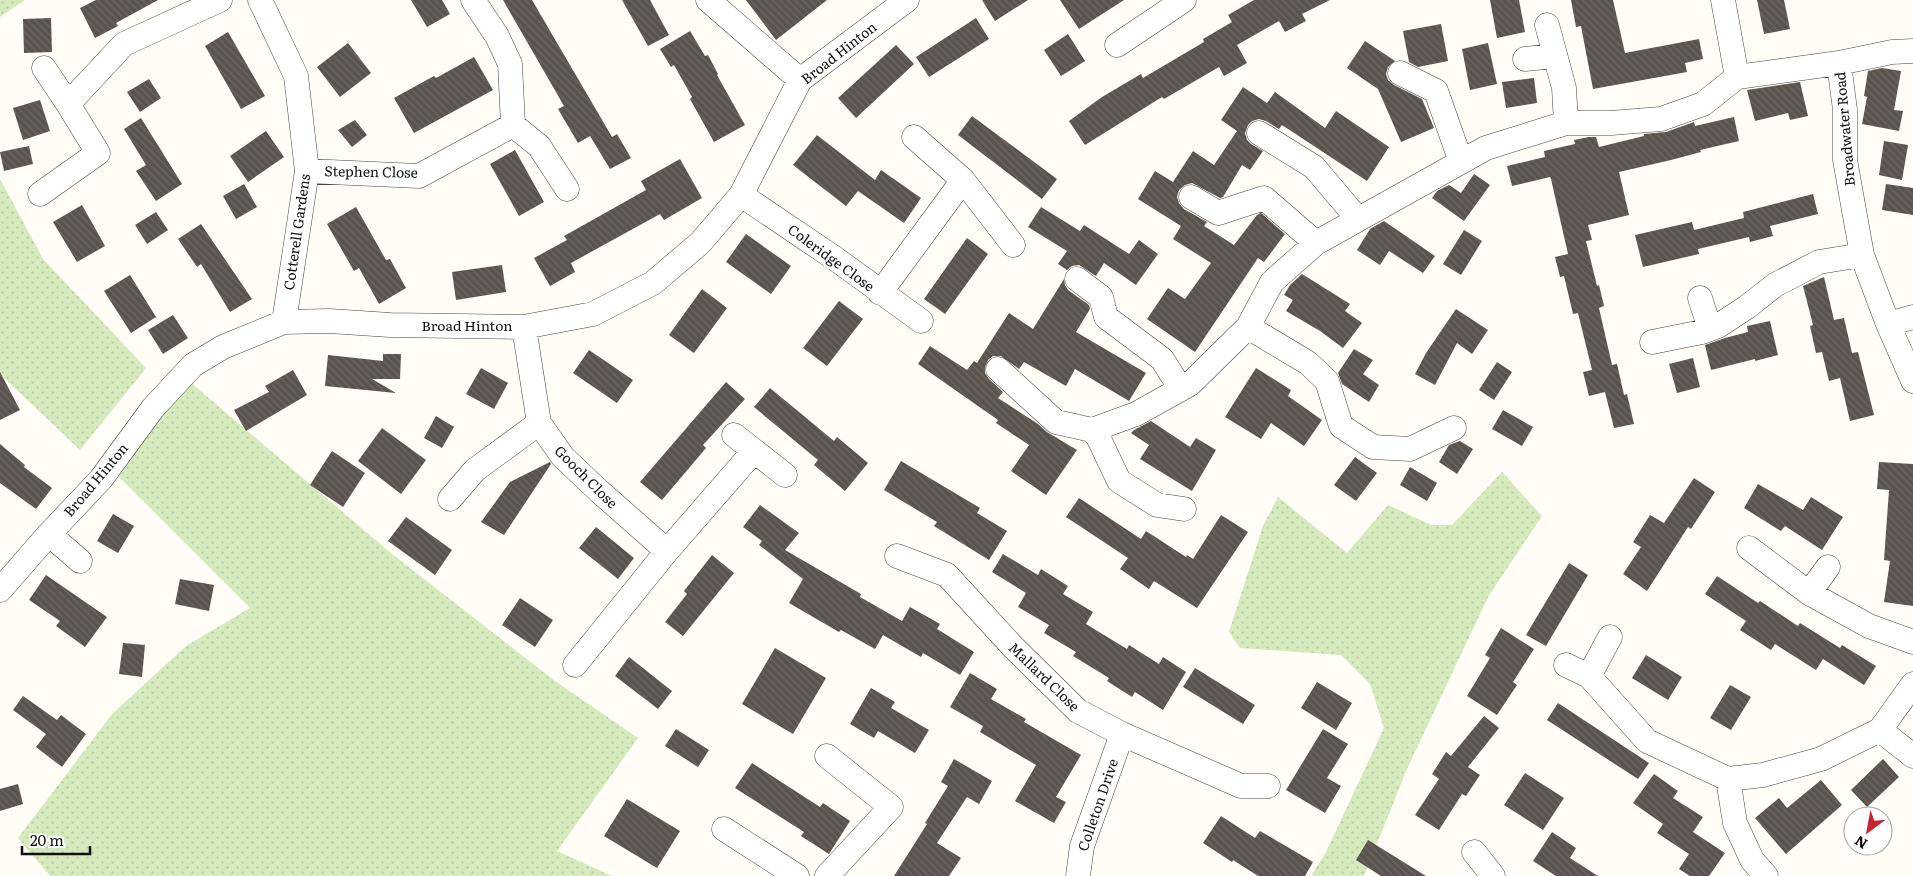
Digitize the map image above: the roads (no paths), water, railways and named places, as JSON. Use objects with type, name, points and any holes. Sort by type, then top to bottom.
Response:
[{"type":"street","points":[[68,104],[124,44],[220,0]]},
{"type":"street","name":"Cotterell Gardens","points":[[260,0],[296,76],[307,171],[284,322]]},
{"type":"street","points":[[473,0],[497,36],[510,64],[513,126],[538,146],[567,189]]},
{"type":"street","points":[[708,0],[800,80]]},
{"type":"street","name":"Broad Hinton","points":[[0,590],[101,479],[153,408],[193,365],[222,347],[284,322],[329,321],[390,326],[524,326],[593,314],[653,283],[700,242],[740,195],[800,80],[907,0]]},
{"type":"street","points":[[1117,45],[1184,0]]},
{"type":"street","points":[[1723,0],[1737,77]]},
{"type":"street","points":[[1547,25],[1564,88],[1566,123]]},
{"type":"street","points":[[998,369],[1056,422],[1092,430],[1136,414],[1190,384],[1248,328],[1272,282],[1316,243],[1486,148],[1566,123],[1611,123],[1661,119],[1703,104],[1737,77],[1839,63],[1892,52],[1913,51]]},
{"type":"street","points":[[1525,59],[1555,56]]},
{"type":"street","name":"Broadwater Road","points":[[1839,63],[1845,110],[1845,160],[1862,255],[1888,324],[1913,381]]},
{"type":"street","points":[[40,194],[98,153],[44,68]]},
{"type":"street","points":[[1400,73],[1436,91],[1461,162]]},
{"type":"street","name":"Stephen Close","points":[[307,171],[419,176],[513,126]]},
{"type":"street","points":[[1259,133],[1314,167],[1358,219]]},
{"type":"street","points":[[914,137],[964,180],[1013,244]]},
{"type":"street","points":[[880,293],[964,180]]},
{"type":"street","name":"Coleridge Close","points":[[740,195],[833,257],[921,322]]},
{"type":"street","points":[[1191,197],[1218,213],[1264,198],[1316,243]]},
{"type":"street","points":[[1652,342],[1710,329],[1747,307],[1775,285],[1819,262],[1862,255]]},
{"type":"street","points":[[1077,279],[1101,297],[1106,317],[1162,360],[1181,389]]},
{"type":"street","points":[[1700,298],[1710,329]]},
{"type":"street","points":[[1888,324],[1913,317]]},
{"type":"street","name":"Gooch Close","points":[[524,326],[539,423],[563,458],[667,551]]},
{"type":"street","points":[[1248,328],[1308,363],[1327,381],[1341,426],[1373,447],[1410,449],[1454,428]]},
{"type":"street","points":[[450,499],[475,470],[539,423]]},
{"type":"street","points":[[1092,430],[1098,437],[1120,481],[1157,505],[1184,509]]},
{"type":"street","points":[[734,435],[785,475]]},
{"type":"street","points":[[575,665],[667,551],[754,451]]},
{"type":"street","points":[[49,534],[80,561]]},
{"type":"street","points":[[1749,548],[1809,594],[1869,626],[1913,642]]},
{"type":"street","name":"Mallard Close","points":[[897,556],[947,575],[1013,647],[1078,710],[1122,734],[1241,786],[1268,786]]},
{"type":"street","points":[[1809,594],[1828,567]]},
{"type":"street","points":[[1590,676],[1610,637]]},
{"type":"street","points":[[1566,665],[1590,676],[1647,741],[1728,779],[1763,776],[1821,759],[1880,730],[1913,684]]},
{"type":"street","points":[[1880,730],[1913,756]]},
{"type":"street","name":"Colleton Drive","points":[[1078,876],[1082,846],[1122,734]]},
{"type":"street","points":[[827,756],[890,807],[827,876]]},
{"type":"street","points":[[1728,779],[1735,823],[1752,860],[1766,876]]},
{"type":"street","points":[[724,829],[797,876]]},
{"type":"street","points":[[1474,852],[1493,876]]}]
